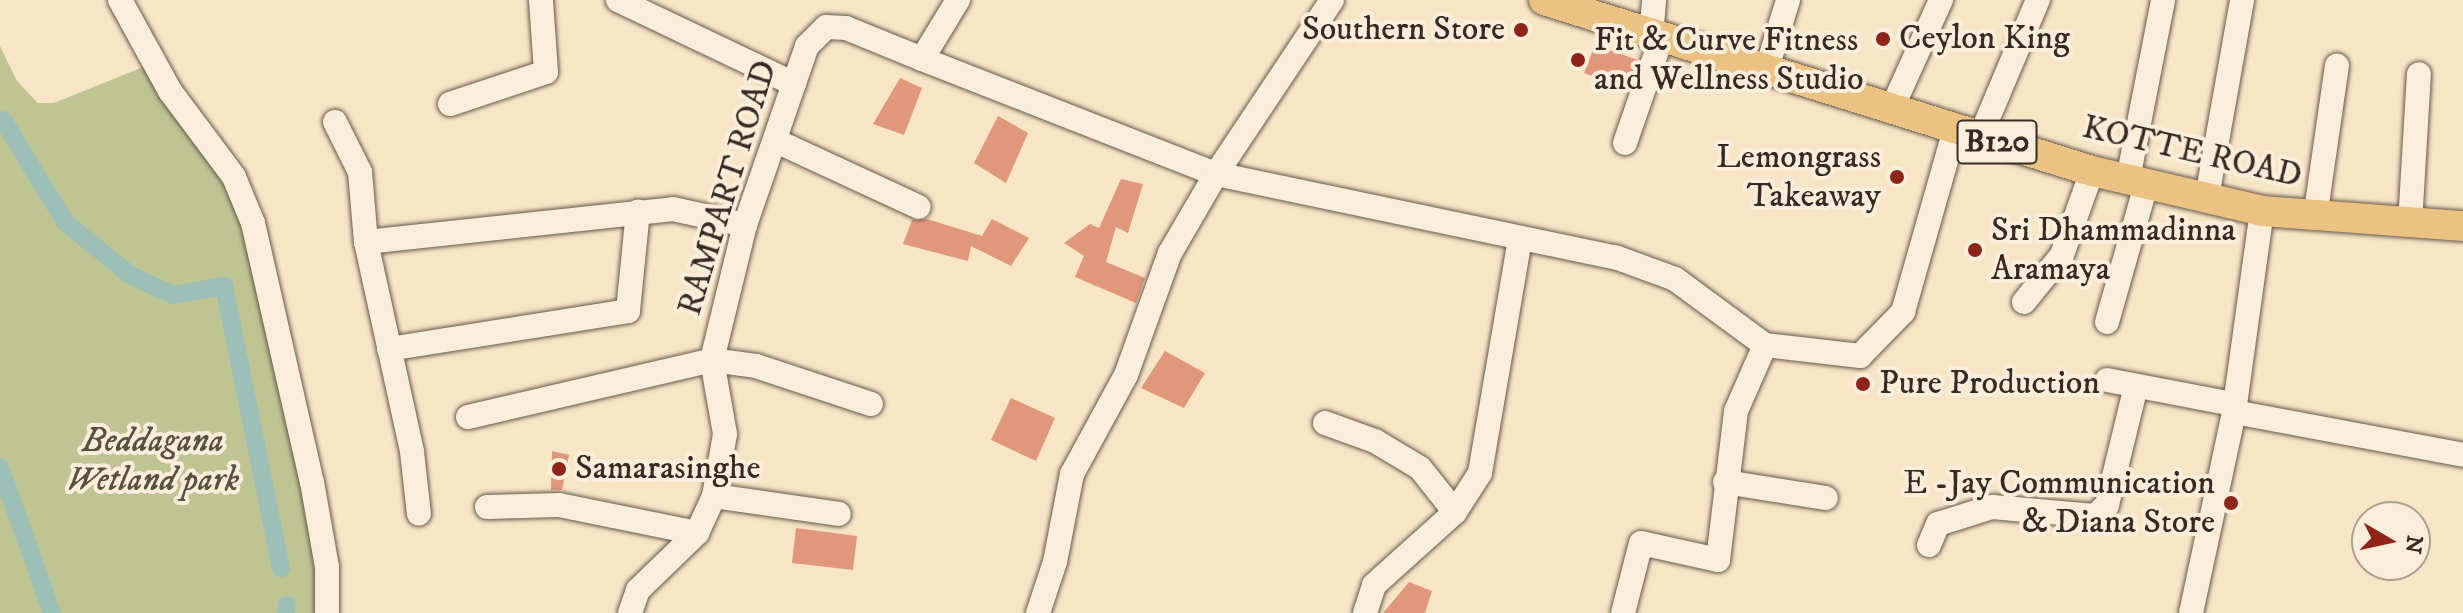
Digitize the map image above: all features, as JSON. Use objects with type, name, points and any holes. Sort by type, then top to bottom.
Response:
[{"type":"main road","name":"KOTTE ROAD","points":[[1544,0],[1656,38],[1767,68],[2092,171],[2262,211],[2315,218],[2463,226]]},
{"type":"street","points":[[120,0],[170,91],[234,177],[253,223],[312,482],[327,567],[327,613]]},
{"type":"street","points":[[450,104],[546,72],[541,0]]},
{"type":"street","points":[[618,0],[794,84]]},
{"type":"street","points":[[958,0],[922,59],[1216,174],[1520,240],[1615,257],[1675,279],[1765,345],[1860,356],[1903,312],[1968,133],[2038,0]]},
{"type":"street","points":[[1038,613],[1055,562],[1072,474],[1126,375],[1170,253],[1216,174],[1332,0]]},
{"type":"street","points":[[1625,143],[1656,38],[1654,0]]},
{"type":"street","points":[[1767,68],[1788,0]]},
{"type":"street","points":[[1892,108],[1941,0]]},
{"type":"street","points":[[2107,322],[2137,180],[2163,0]]},
{"type":"street","points":[[2207,197],[2242,0]]},
{"type":"street","name":"RAMPART ROAD","points":[[630,613],[638,590],[697,533],[714,496],[725,434],[712,360],[745,225],[807,46],[826,27],[846,28],[922,59]]},
{"type":"street","points":[[2315,218],[2337,66]]},
{"type":"street","points":[[2410,224],[2419,74]]},
{"type":"street","points":[[335,122],[360,172],[366,242],[412,452],[419,514]]},
{"type":"street","points":[[776,141],[919,207]]},
{"type":"street","points":[[2024,302],[2062,255],[2092,171]]},
{"type":"street","points":[[366,242],[545,226],[638,211],[673,209],[745,225]]},
{"type":"street","points":[[389,349],[628,311],[638,211]]},
{"type":"street","points":[[2191,613],[2234,408],[2262,211]]},
{"type":"street","points":[[1365,613],[1374,585],[1455,512],[1480,473],[1520,240]]},
{"type":"street","points":[[1623,613],[1641,543],[1718,560],[1725,482],[1736,411],[1765,345]]},
{"type":"street","points":[[468,417],[712,360],[756,366],[871,404]]},
{"type":"street","points":[[2107,380],[2463,455]]},
{"type":"street","points":[[1929,545],[1938,524],[1992,507],[2095,516],[2107,505],[2136,386]]},
{"type":"street","points":[[1325,423],[1375,441],[1420,468],[1455,512]]},
{"type":"street","points":[[1725,482],[1826,498]]},
{"type":"street","points":[[714,496],[839,514]]},
{"type":"street","points":[[487,507],[559,505],[697,533]]},
{"type":"green space","name":"Beddagana Wetland park","points":[[0,46],[17,81],[38,103],[54,103],[153,63],[253,223],[327,613],[0,613]]},
{"type":"building","points":[[1595,45],[1638,60],[1628,90],[1584,73]]},
{"type":"building","points":[[900,78],[922,88],[904,135],[873,124]]},
{"type":"building","points":[[998,116],[1028,133],[1006,183],[974,163]]},
{"type":"building","points":[[1121,179],[1143,184],[1128,233],[1116,227],[1106,262],[1145,278],[1136,303],[1075,277],[1084,256],[1064,243],[1090,224],[1099,228]]},
{"type":"building","points":[[927,219],[982,236],[992,219],[1029,238],[1011,266],[971,246],[968,261],[903,244],[912,220]]},
{"type":"building","points":[[1165,351],[1205,373],[1184,408],[1141,388]]},
{"type":"building","points":[[1011,398],[1055,418],[1036,461],[991,440]]},
{"type":"building","name":"Samarasinghe","points":[[552,451],[569,455],[562,490],[551,490]]},
{"type":"building","points":[[796,528],[857,536],[853,570],[792,563]]},
{"type":"building","points":[[1409,582],[1432,591],[1425,613],[1383,613]]},
{"type":"waterway","points":[[3,120],[65,222],[130,275],[173,295],[224,286],[281,568]]},
{"type":"waterway","points":[[0,467],[52,613]]},
{"type":"waterway","points":[[286,613],[287,605]]},
{"type":"place","name":"Southern Store","points":[[1521,30]]},
{"type":"place","name":"Ceylon King","points":[[1883,39]]},
{"type":"place","name":"Fit & Curve Fitness and Wellness Studio","points":[[1578,60]]},
{"type":"place","name":"Lemongrass Takeaway","points":[[1897,177]]},
{"type":"place","name":"Sri Dhammadinna Aramaya","points":[[1975,250]]},
{"type":"place","name":"Pure Production","points":[[1863,384]]},
{"type":"place","name":"Samarasinghe","points":[[559,469]]},
{"type":"place","name":"E -Jay Communication & Diana Store","points":[[2231,503]]}]
